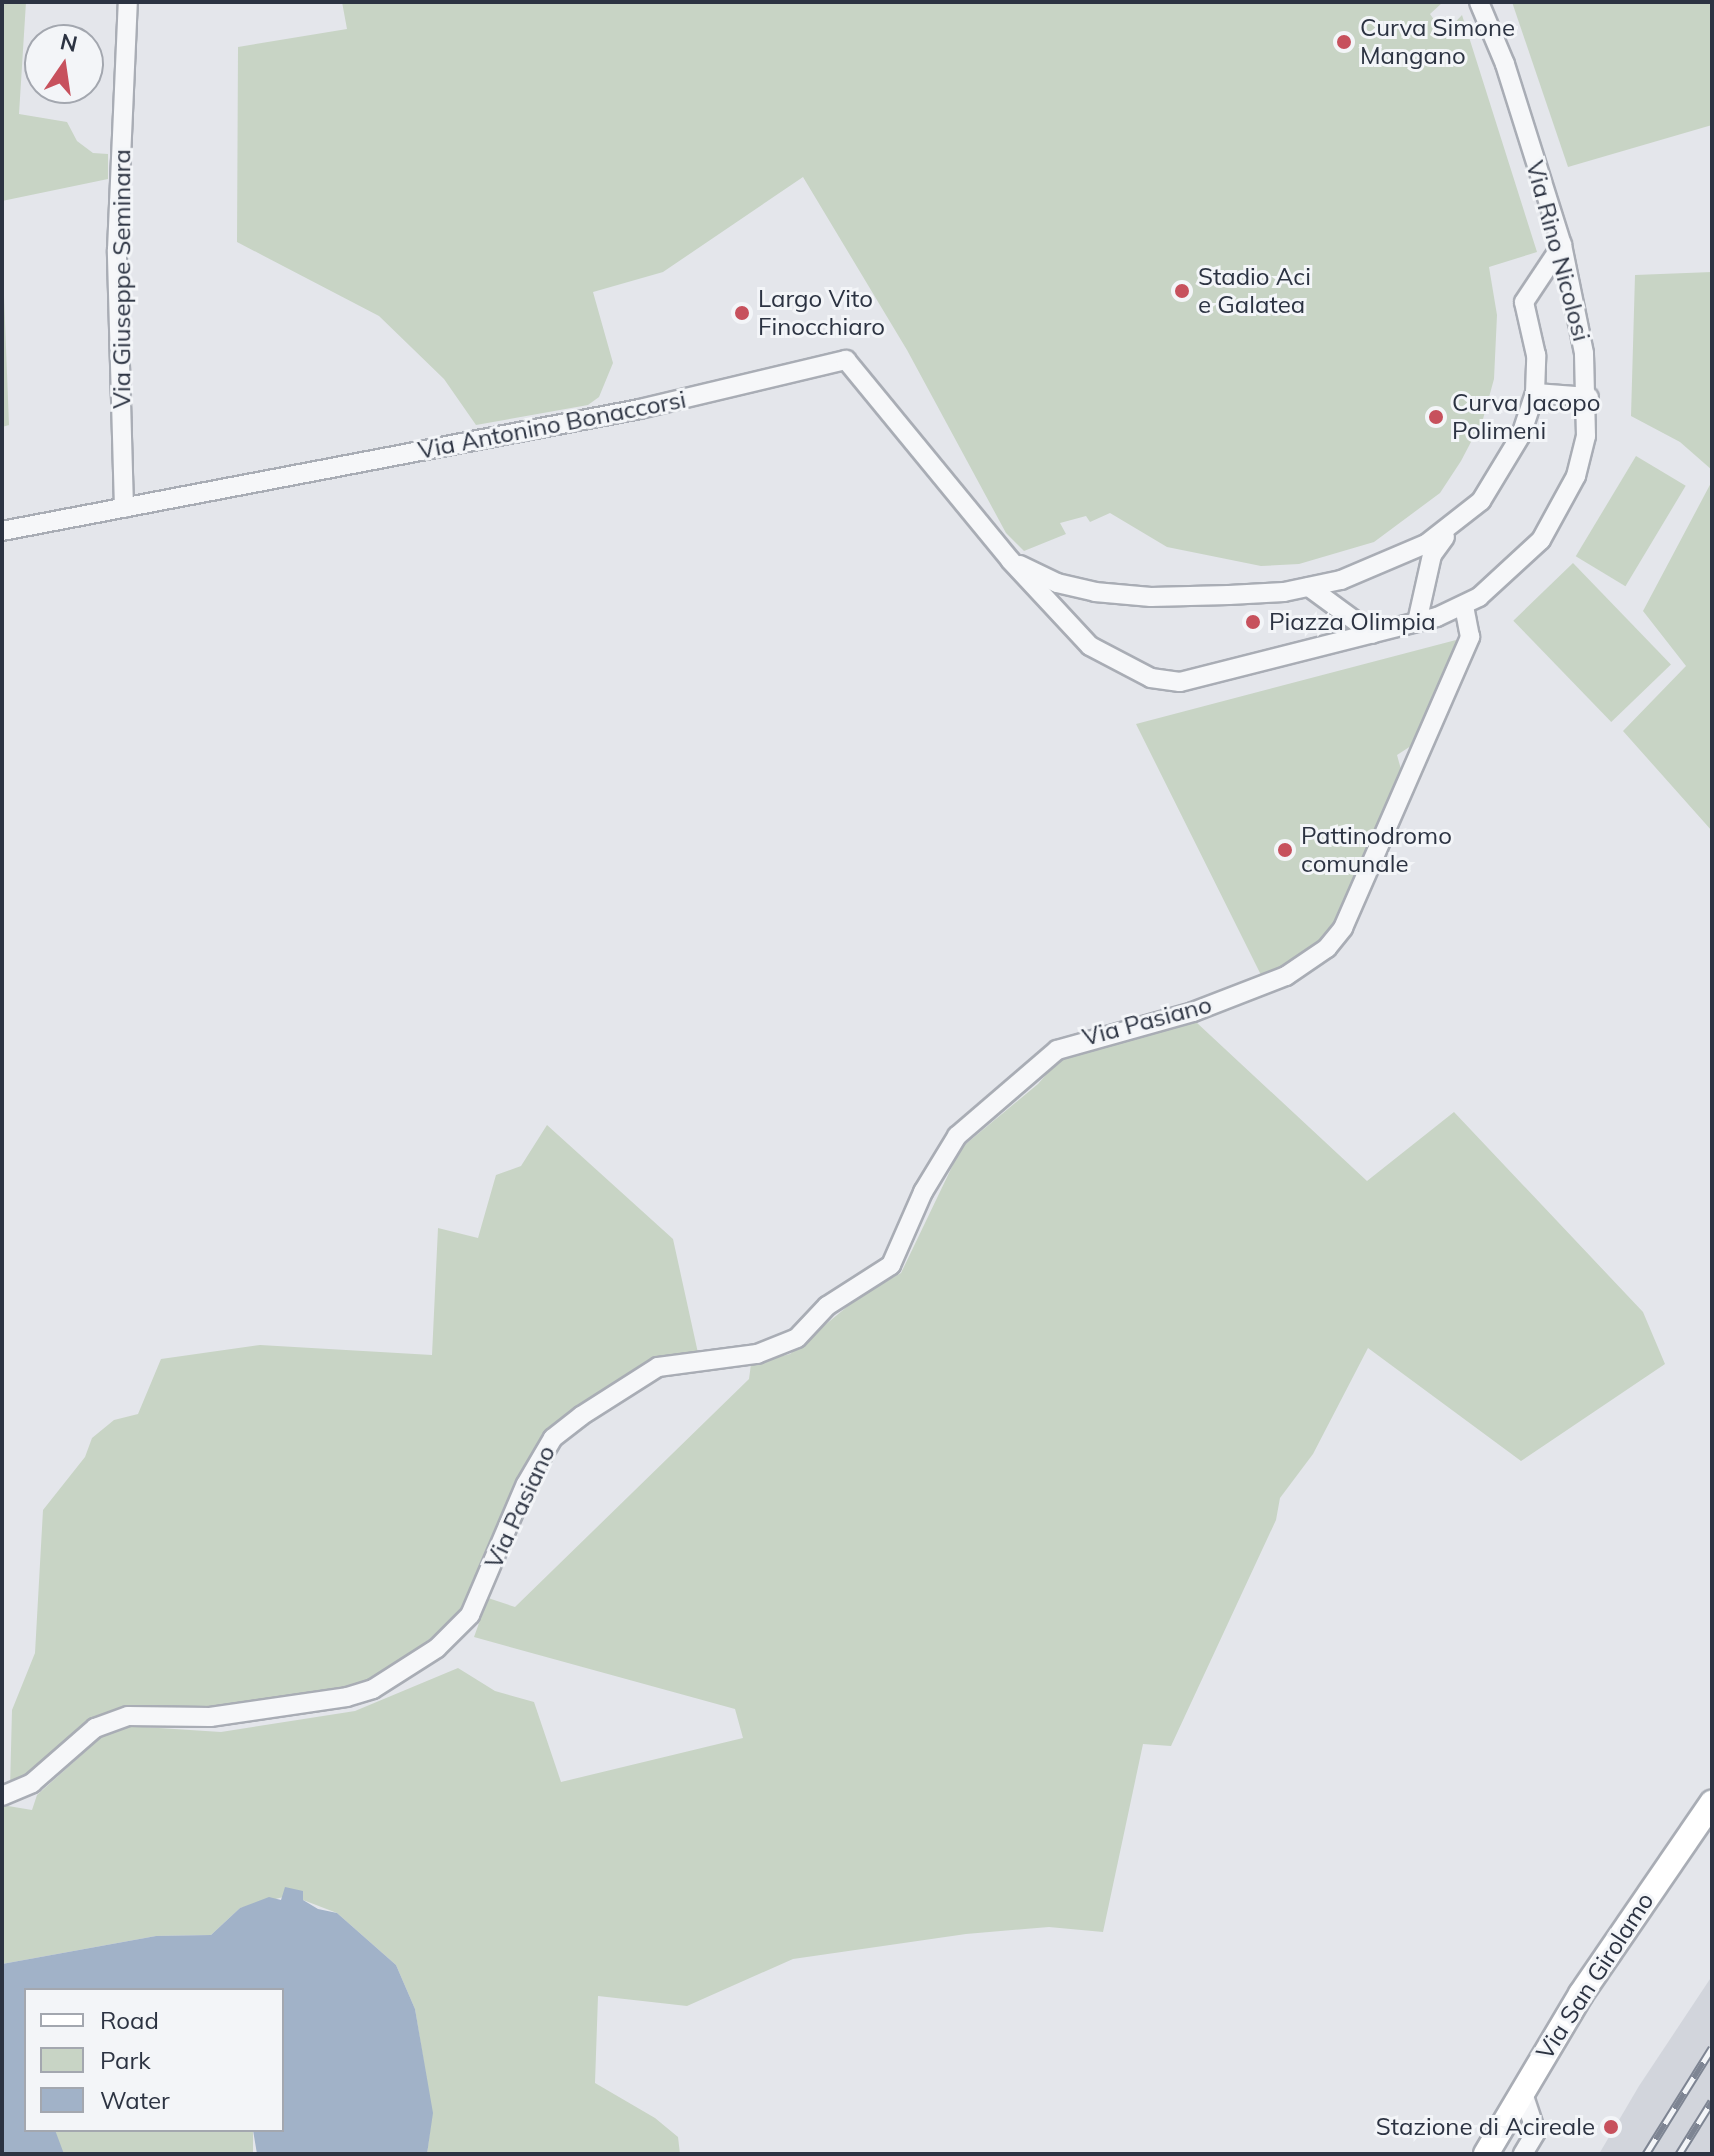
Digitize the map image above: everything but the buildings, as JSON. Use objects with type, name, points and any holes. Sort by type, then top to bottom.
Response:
[{"type":"street","name":"Via Giuseppe Seminara","points":[[124,508],[117,250],[128,2]]},
{"type":"street","name":"Via Rino Nicolosi","points":[[1010,560],[1090,646],[1151,678],[1180,682],[1373,634],[1464,607],[1513,570],[1560,514],[1576,476],[1589,397],[1562,245],[1505,64],[1479,2]]},
{"type":"street","points":[[1010,560],[1057,583],[1151,597],[1309,587],[1382,566],[1454,525],[1481,501],[1501,471],[1535,393],[1536,355],[1524,302],[1562,245]]},
{"type":"street","name":"Via Antonino Bonaccorsi","points":[[2,531],[640,409],[846,360],[1010,560]]},
{"type":"street","points":[[1535,393],[1589,397]]},
{"type":"street","points":[[1417,622],[1432,555],[1454,525]]},
{"type":"street","points":[[1309,587],[1373,634]]},
{"type":"street","name":"Via Pasiano","points":[[2,1796],[32,1783],[95,1728],[128,1716],[210,1717],[347,1697],[373,1689],[425,1656],[470,1615],[526,1484],[553,1438],[581,1416],[658,1367],[757,1354],[797,1338],[827,1306],[891,1265],[923,1192],[957,1136],[1057,1050],[1193,1012],[1286,976],[1327,948],[1343,928],[1470,637],[1464,607]]},
{"type":"street","name":"Via San Girolamo","points":[[1486,2154],[1522,2090],[1631,1915],[1712,1803]]},
{"type":"street","points":[[1522,2090],[1536,2132],[1523,2154]]},
{"type":"shaded area","points":[[1712,1976],[1712,2154],[1599,2154],[1639,2086]]},
{"type":"green space","points":[[2,2],[26,2],[19,114],[67,122],[77,141],[93,153],[108,154],[108,179],[2,201]]},
{"type":"green space","name":"Stadio Aci e Galatea","points":[[342,2],[1443,2],[1430,14],[1444,34],[1462,15],[1537,252],[1489,267],[1497,315],[1494,379],[1483,419],[1461,461],[1440,493],[1374,542],[1299,564],[1261,566],[1167,547],[1110,513],[1090,522],[1086,516],[1060,523],[1066,534],[1024,551],[1006,533],[907,350],[803,177],[663,272],[593,292],[613,363],[599,397],[588,405],[476,425],[444,379],[379,316],[237,242],[238,47],[347,29]]},
{"type":"green space","points":[[1512,2],[1712,2],[1712,125],[1568,167]]},
{"type":"green space","points":[[2,244],[9,425],[2,427]]},
{"type":"green space","points":[[1712,272],[1712,470],[1680,442],[1631,416],[1635,275]]},
{"type":"green space","points":[[1636,456],[1686,486],[1625,586],[1576,556]]},
{"type":"green space","points":[[1712,481],[1712,831],[1623,731],[1686,666],[1643,611]]},
{"type":"green space","points":[[1573,563],[1671,664],[1611,722],[1513,621]]},
{"type":"green space","name":"Pattinodromo comunale","points":[[1456,640],[1454,663],[1417,742],[1397,755],[1404,780],[1335,931],[1322,946],[1263,979],[1136,724]]},
{"type":"green space","points":[[1196,1022],[1367,1181],[1454,1112],[1643,1312],[1665,1364],[1521,1461],[1368,1348],[1313,1454],[1280,1498],[1276,1520],[1171,1746],[1143,1744],[1103,1932],[1049,1927],[966,1934],[793,1959],[687,2006],[598,1996],[595,2083],[655,2118],[678,2137],[680,2154],[427,2154],[432,2113],[415,2009],[396,1965],[337,1913],[303,1900],[303,1892],[240,1908],[211,1935],[156,1936],[2,1964],[2,1805],[32,1810],[37,1795],[106,1733],[128,1726],[221,1732],[355,1711],[458,1668],[495,1691],[534,1702],[561,1782],[743,1738],[735,1709],[474,1637],[488,1598],[515,1607],[749,1379],[751,1364],[790,1354],[860,1296],[901,1273],[961,1148],[1038,1084],[1058,1061],[1076,1051]]},
{"type":"green space","points":[[547,1125],[673,1239],[698,1353],[658,1357],[577,1411],[466,1610],[370,1686],[228,1708],[153,1706],[96,1721],[10,1789],[12,1710],[35,1653],[43,1510],[85,1457],[92,1438],[114,1420],[138,1414],[161,1359],[260,1345],[432,1355],[438,1228],[478,1238],[496,1175],[521,1166]]},
{"type":"green space","points":[[55,2132],[253,2132],[253,2154],[55,2154]]},
{"type":"water","points":[[285,1887],[303,1891],[303,1900],[318,1909],[337,1913],[396,1965],[415,2009],[433,2113],[427,2154],[257,2154],[253,2132],[284,2132],[284,1988],[24,1988],[24,2132],[56,2132],[64,2154],[2,2154],[2,1964],[156,1936],[211,1935],[240,1908],[269,1897],[281,1900]]},
{"type":"railway","points":[[1646,2154],[1712,2048]]},
{"type":"railway","points":[[1679,2154],[1712,2101]]},
{"type":"place","name":"Curva Simone Mangano","points":[[1344,42]]},
{"type":"place","name":"Stadio Aci e Galatea","points":[[1182,291]]},
{"type":"place","name":"Largo Vito Finocchiaro","points":[[742,313]]},
{"type":"place","name":"Curva Jacopo Polimeni","points":[[1436,417]]},
{"type":"place","name":"Piazza Olimpia","points":[[1253,622]]},
{"type":"place","name":"Pattinodromo comunale","points":[[1285,850]]},
{"type":"place","name":"Stazione di Acireale","points":[[1611,2127]]}]
